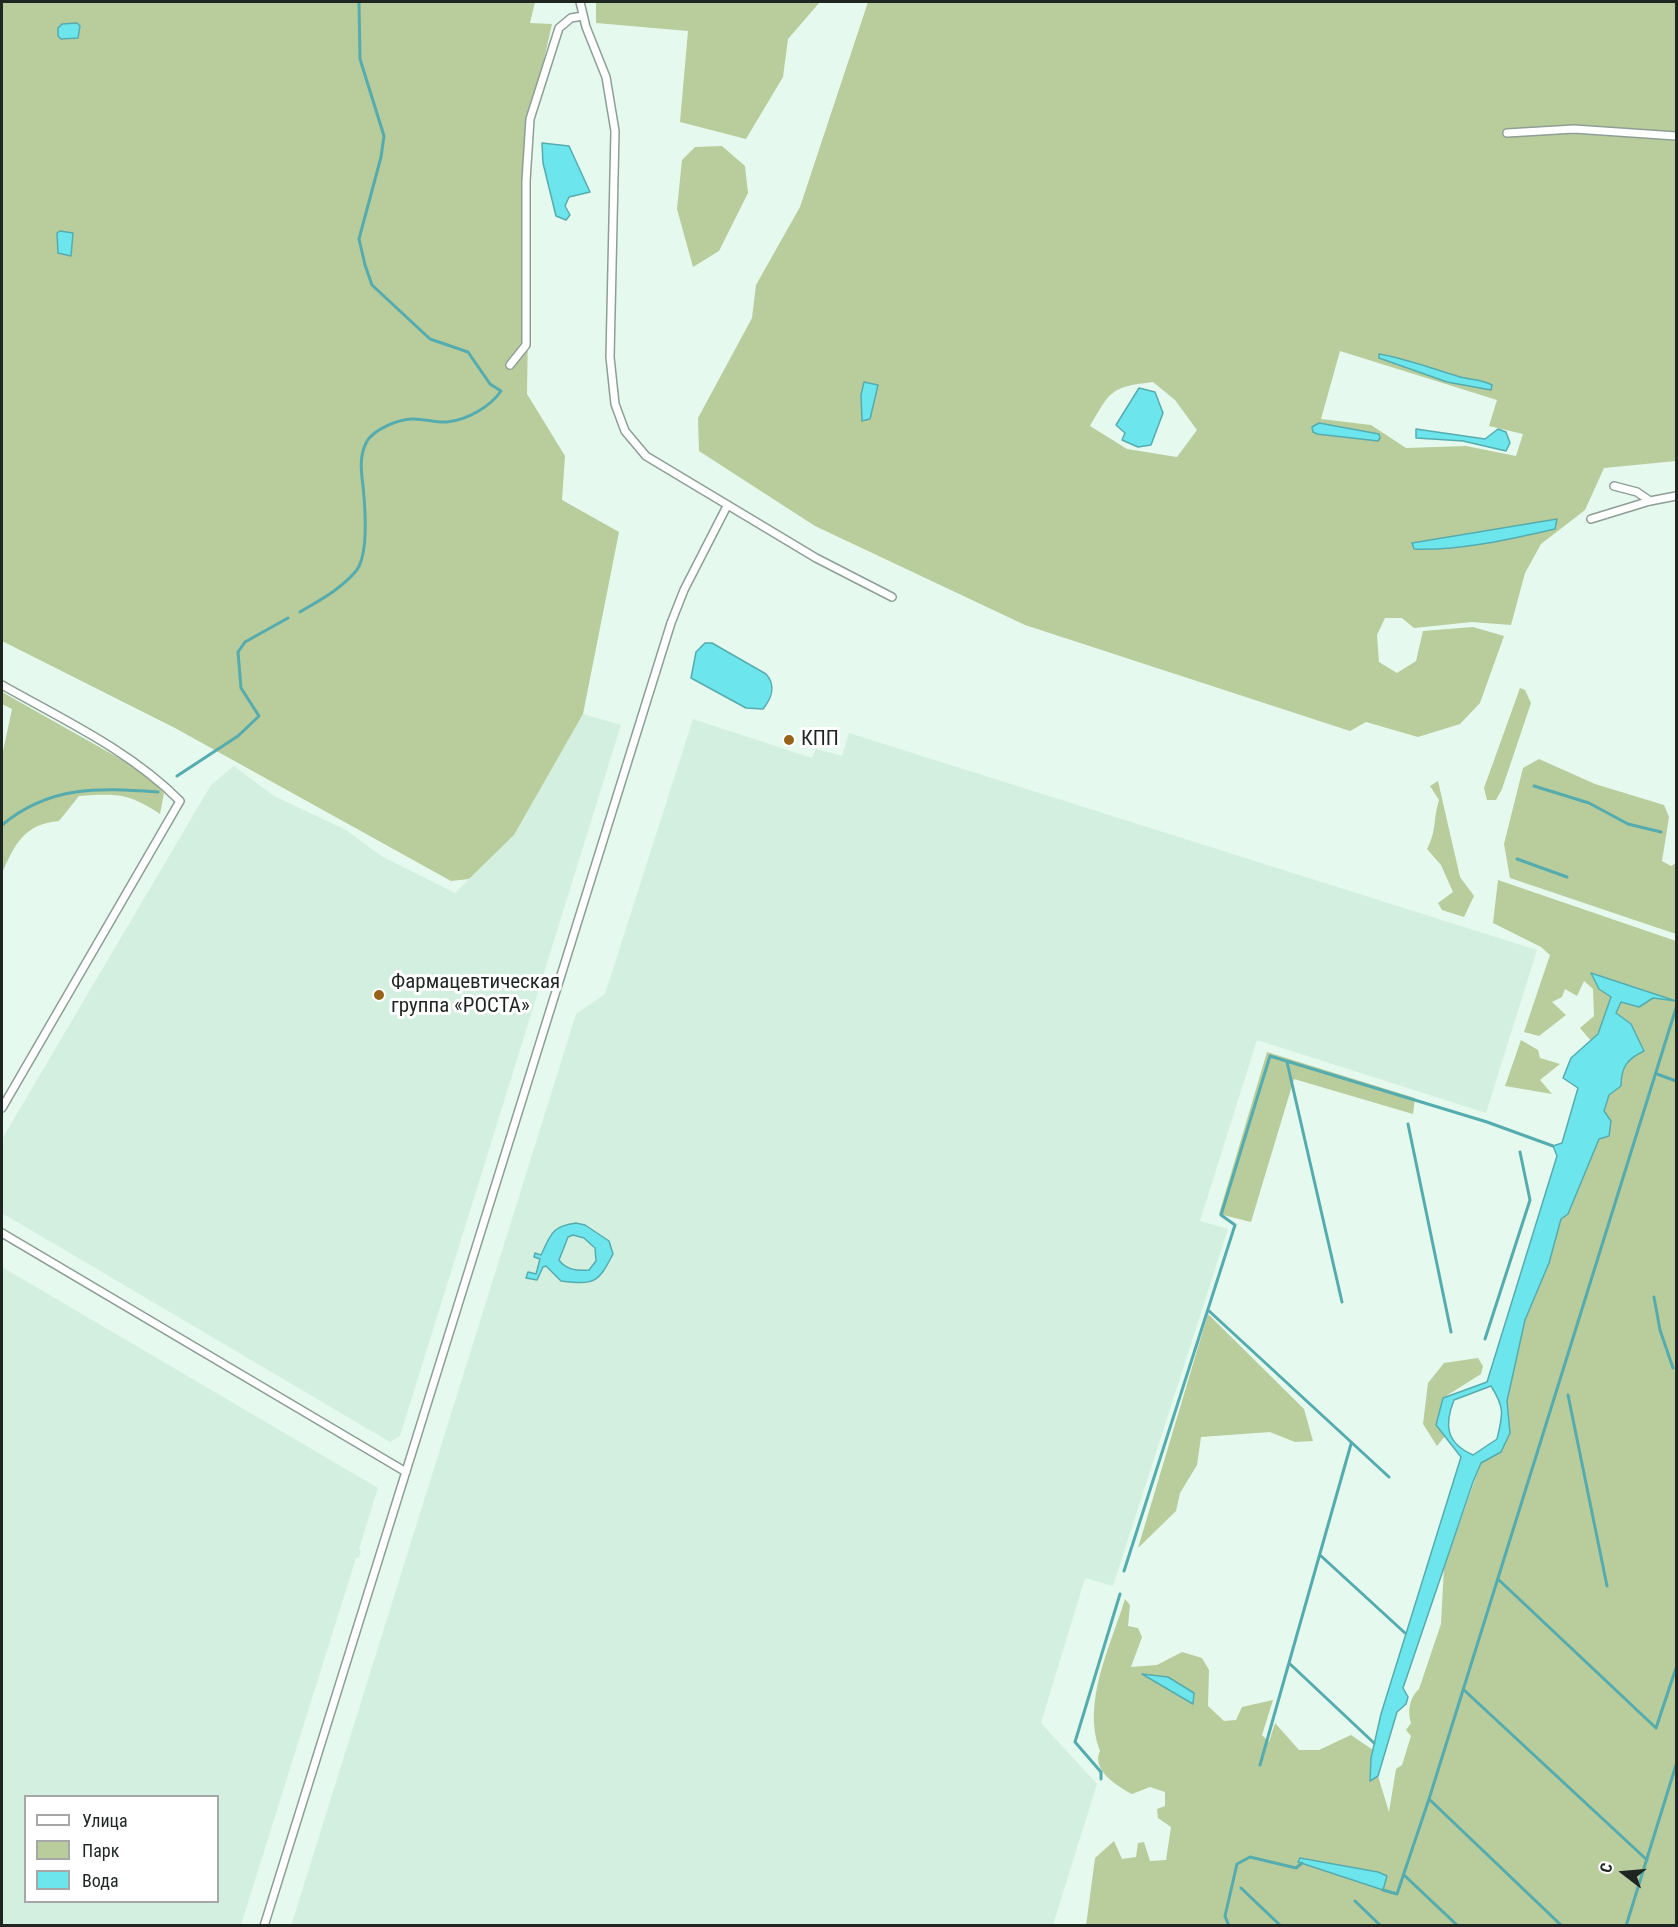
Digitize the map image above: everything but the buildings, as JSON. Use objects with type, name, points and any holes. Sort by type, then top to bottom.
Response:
[{"type":"street","points":[[580,2],[606,77],[615,131],[610,357],[618,417],[632,443],[646,456],[816,558],[891,597]]},
{"type":"street","points":[[510,365],[526,345],[526,182],[530,119],[559,28],[571,18],[584,16]]},
{"type":"street","points":[[1507,133],[1574,129],[1677,136]]},
{"type":"street","points":[[1614,486],[1637,492],[1650,501]]},
{"type":"street","points":[[1591,519],[1650,501],[1677,496]]},
{"type":"street","points":[[264,1926],[671,622],[684,590],[728,506]]},
{"type":"street","points":[[2,685],[46,708],[150,774],[180,801],[2,1108]]},
{"type":"street","points":[[2,1233],[406,1472]]},
{"type":"shaded area","points":[[583,714],[621,725],[400,1436],[390,1442],[2,1213],[2,1139],[211,785],[234,766],[274,796],[346,830],[383,857],[455,893],[514,835]]},
{"type":"shaded area","points":[[693,719],[812,758],[816,749],[842,756],[849,733],[1537,950],[1486,1113],[1257,1040],[1200,1221],[1228,1229],[1113,1586],[1085,1578],[1041,1723],[1097,1784],[1053,1925],[291,1926],[576,1014],[605,994]]},
{"type":"shaded area","points":[[2,1267],[378,1488],[359,1549],[361,1551],[359,1558],[356,1558],[241,1925],[2,1925]]},
{"type":"green space","points":[[2,2],[535,2],[530,23],[552,24],[531,117],[527,394],[565,456],[562,500],[619,532],[583,714],[514,835],[469,879],[451,881],[175,728],[2,641]]},
{"type":"green space","points":[[596,2],[820,2],[788,39],[783,77],[746,139],[680,122],[688,31],[596,23]]},
{"type":"green space","points":[[868,2],[1676,2],[1676,461],[1604,468],[1585,510],[1541,544],[1525,573],[1511,625],[1472,622],[1414,628],[1402,618],[1385,618],[1377,635],[1379,662],[1397,673],[1416,661],[1423,631],[1473,627],[1504,636],[1480,703],[1460,724],[1418,737],[1366,722],[1350,731],[1025,625],[815,526],[699,451],[698,418],[752,318],[756,285],[800,207]],"holes":[[[1340,351],[1497,400],[1489,426],[1523,434],[1516,456],[1466,446],[1406,448],[1371,425],[1321,419]],[[1153,382],[1175,400],[1197,430],[1177,457],[1127,449],[1090,426],[1114,392],[1128,386]]]},
{"type":"green space","points":[[722,146],[745,166],[748,193],[719,251],[693,267],[677,209],[682,160],[695,147]]},
{"type":"green space","points":[[1520,688],[1525,690],[1531,703],[1502,789],[1496,800],[1487,800],[1484,788]]},
{"type":"green space","points":[[2,692],[147,774],[164,793],[160,814],[121,796],[79,796],[59,821],[37,826],[22,837],[11,853],[2,873],[2,756],[12,709],[2,704]]},
{"type":"green space","points":[[1539,759],[1595,784],[1664,805],[1669,817],[1662,861],[1671,866],[1676,863],[1676,934],[1510,878],[1504,844],[1523,768]]},
{"type":"green space","points":[[1438,781],[1460,877],[1474,896],[1464,917],[1442,910],[1438,903],[1453,892],[1441,865],[1427,849],[1439,800],[1430,786]]},
{"type":"green space","points":[[1498,880],[1676,941],[1676,1925],[1086,1926],[1095,1858],[1114,1841],[1122,1859],[1136,1857],[1138,1843],[1144,1842],[1150,1861],[1166,1860],[1171,1827],[1158,1818],[1157,1809],[1165,1806],[1165,1792],[1150,1787],[1132,1794],[1107,1777],[1099,1765],[1100,1751],[1095,1733],[1094,1713],[1096,1694],[1100,1674],[1125,1599],[1130,1605],[1128,1626],[1138,1628],[1142,1637],[1131,1667],[1157,1665],[1182,1652],[1202,1658],[1209,1670],[1208,1706],[1224,1721],[1236,1720],[1242,1707],[1273,1700],[1262,1735],[1269,1742],[1275,1723],[1299,1750],[1319,1750],[1351,1735],[1373,1750],[1371,1781],[1378,1776],[1389,1812],[1396,1769],[1402,1765],[1411,1736],[1406,1730],[1411,1723],[1410,1705],[1419,1689],[1441,1624],[1444,1567],[1481,1463],[1501,1452],[1510,1433],[1507,1401],[1525,1320],[1549,1263],[1561,1219],[1609,1095],[1621,1086],[1621,1074],[1640,1042],[1631,1024],[1616,1013],[1621,1002],[1639,1007],[1653,998],[1674,1001],[1592,973],[1599,989],[1611,996],[1598,1034],[1591,1041],[1580,1028],[1594,1016],[1593,989],[1584,981],[1577,996],[1565,989],[1562,997],[1552,1002],[1566,1015],[1539,1036],[1524,1032],[1550,955],[1541,947],[1493,923]],"holes":[[[1143,1674],[1168,1677],[1194,1693],[1193,1703]],[[1300,1858],[1378,1872],[1387,1877],[1382,1890],[1298,1862]]]},
{"type":"green space","points":[[1521,1040],[1538,1050],[1540,1058],[1560,1064],[1540,1080],[1552,1094],[1505,1086]]},
{"type":"green space","points":[[1267,1052],[1415,1098],[1413,1114],[1294,1079],[1251,1222],[1219,1214]]},
{"type":"green space","points":[[1208,1314],[1304,1409],[1313,1441],[1295,1442],[1270,1432],[1201,1437],[1197,1465],[1180,1493],[1176,1511],[1138,1548]]},
{"type":"green space","points":[[1478,1358],[1483,1366],[1481,1374],[1443,1398],[1436,1425],[1445,1436],[1437,1446],[1423,1424],[1428,1383],[1444,1363]]},
{"type":"water","points":[[77,23],[80,26],[78,38],[61,39],[58,36],[58,28],[62,24]]},
{"type":"water","points":[[542,143],[569,146],[590,192],[569,197],[565,206],[570,215],[566,220],[556,216],[543,163]]},
{"type":"water","points":[[60,231],[73,233],[71,256],[58,253],[57,233]]},
{"type":"water","points":[[1379,354],[1484,382],[1492,385],[1491,390],[1447,382],[1379,358]]},
{"type":"water","points":[[864,382],[878,385],[870,419],[862,421],[861,395]]},
{"type":"water","points":[[1139,388],[1155,392],[1163,413],[1151,445],[1138,447],[1122,440],[1125,433],[1116,425]]},
{"type":"water","points":[[1319,423],[1379,434],[1380,438],[1378,441],[1317,434],[1313,432],[1312,427]]},
{"type":"water","points":[[1416,429],[1485,439],[1498,429],[1506,432],[1510,443],[1506,451],[1463,441],[1416,438]]},
{"type":"water","points":[[1557,519],[1555,529],[1485,544],[1414,549],[1412,543]]},
{"type":"water","points":[[705,643],[712,643],[766,674],[772,691],[763,709],[746,708],[691,678],[696,652]]},
{"type":"water","points":[[1591,973],[1676,1001],[1653,998],[1639,1007],[1621,1002],[1616,1013],[1631,1024],[1644,1051],[1626,1064],[1621,1086],[1609,1095],[1604,1111],[1611,1121],[1609,1136],[1599,1139],[1568,1214],[1561,1219],[1549,1263],[1525,1320],[1507,1401],[1510,1433],[1501,1452],[1481,1463],[1473,1482],[1403,1688],[1408,1697],[1406,1704],[1397,1712],[1378,1776],[1370,1781],[1371,1758],[1381,1714],[1461,1457],[1436,1425],[1443,1398],[1487,1382],[1557,1156],[1553,1146],[1562,1143],[1578,1088],[1563,1078],[1571,1058],[1598,1034],[1611,997],[1599,989]],"holes":[[[1491,1386],[1502,1411],[1497,1439],[1473,1455],[1452,1439],[1448,1425],[1451,1409],[1454,1400]]]},
{"type":"water","points":[[568,1224],[585,1225],[609,1241],[613,1254],[603,1271],[594,1280],[581,1283],[561,1281],[546,1266],[543,1267],[537,1280],[526,1278],[528,1272],[536,1274],[540,1259],[534,1257],[535,1253],[541,1255],[553,1232]],"holes":[[[573,1235],[584,1238],[595,1248],[596,1261],[589,1270],[568,1268],[559,1260],[568,1237]]]},
{"type":"water","points":[[1142,1674],[1168,1677],[1194,1693],[1193,1704]]},
{"type":"water","points":[[1300,1858],[1378,1872],[1387,1876],[1383,1890],[1298,1862]]},
{"type":"waterway","points":[[300,612],[344,583],[360,564],[365,530],[361,469],[367,441],[387,426],[405,420],[442,422],[462,419],[484,407],[501,391],[490,384],[468,352],[430,339],[372,285],[359,239],[381,157],[384,136],[360,59],[359,2]]},
{"type":"waterway","points":[[177,776],[238,736],[259,716],[241,688],[238,652],[245,642],[288,618]]},
{"type":"waterway","points":[[1534,786],[1589,803],[1628,824],[1661,832]]},
{"type":"waterway","points":[[2,825],[38,802],[57,796],[95,790],[158,792]]},
{"type":"waterway","points":[[1517,859],[1567,877]]},
{"type":"waterway","points":[[1383,1890],[1397,1894],[1429,1799],[1676,1008]]},
{"type":"waterway","points":[[1124,1571],[1235,1225],[1221,1215],[1270,1056],[1487,1122],[1553,1146]]},
{"type":"waterway","points":[[1287,1062],[1342,1302]]},
{"type":"waterway","points":[[1657,1074],[1676,1081]]},
{"type":"waterway","points":[[1408,1124],[1451,1332]]},
{"type":"waterway","points":[[1485,1339],[1530,1200],[1520,1152]]},
{"type":"waterway","points":[[1654,1297],[1660,1330],[1673,1368]]},
{"type":"waterway","points":[[1208,1310],[1389,1477]]},
{"type":"waterway","points":[[1568,1395],[1607,1586]]},
{"type":"waterway","points":[[1260,1765],[1351,1444]]},
{"type":"waterway","points":[[1320,1555],[1405,1633]]},
{"type":"waterway","points":[[1499,1580],[1656,1728],[1676,1668]]},
{"type":"waterway","points":[[1101,1779],[1101,1772],[1075,1742],[1120,1594]]},
{"type":"waterway","points":[[1289,1663],[1374,1743]]},
{"type":"waterway","points":[[1464,1690],[1647,1860]]},
{"type":"waterway","points":[[1626,1926],[1676,1765]]},
{"type":"waterway","points":[[1429,1799],[1562,1926]]},
{"type":"waterway","points":[[1229,1926],[1225,1916],[1237,1864],[1250,1857],[1296,1868],[1302,1863]]},
{"type":"waterway","points":[[1404,1875],[1458,1926]]},
{"type":"waterway","points":[[1241,1888],[1281,1926]]},
{"type":"waterway","points":[[1355,1901],[1381,1926]]},
{"type":"place","name":"КПП","points":[[789,740]]},
{"type":"place","name":"Фармацевтическая группа «РОСТА»","points":[[379,995]]}]
